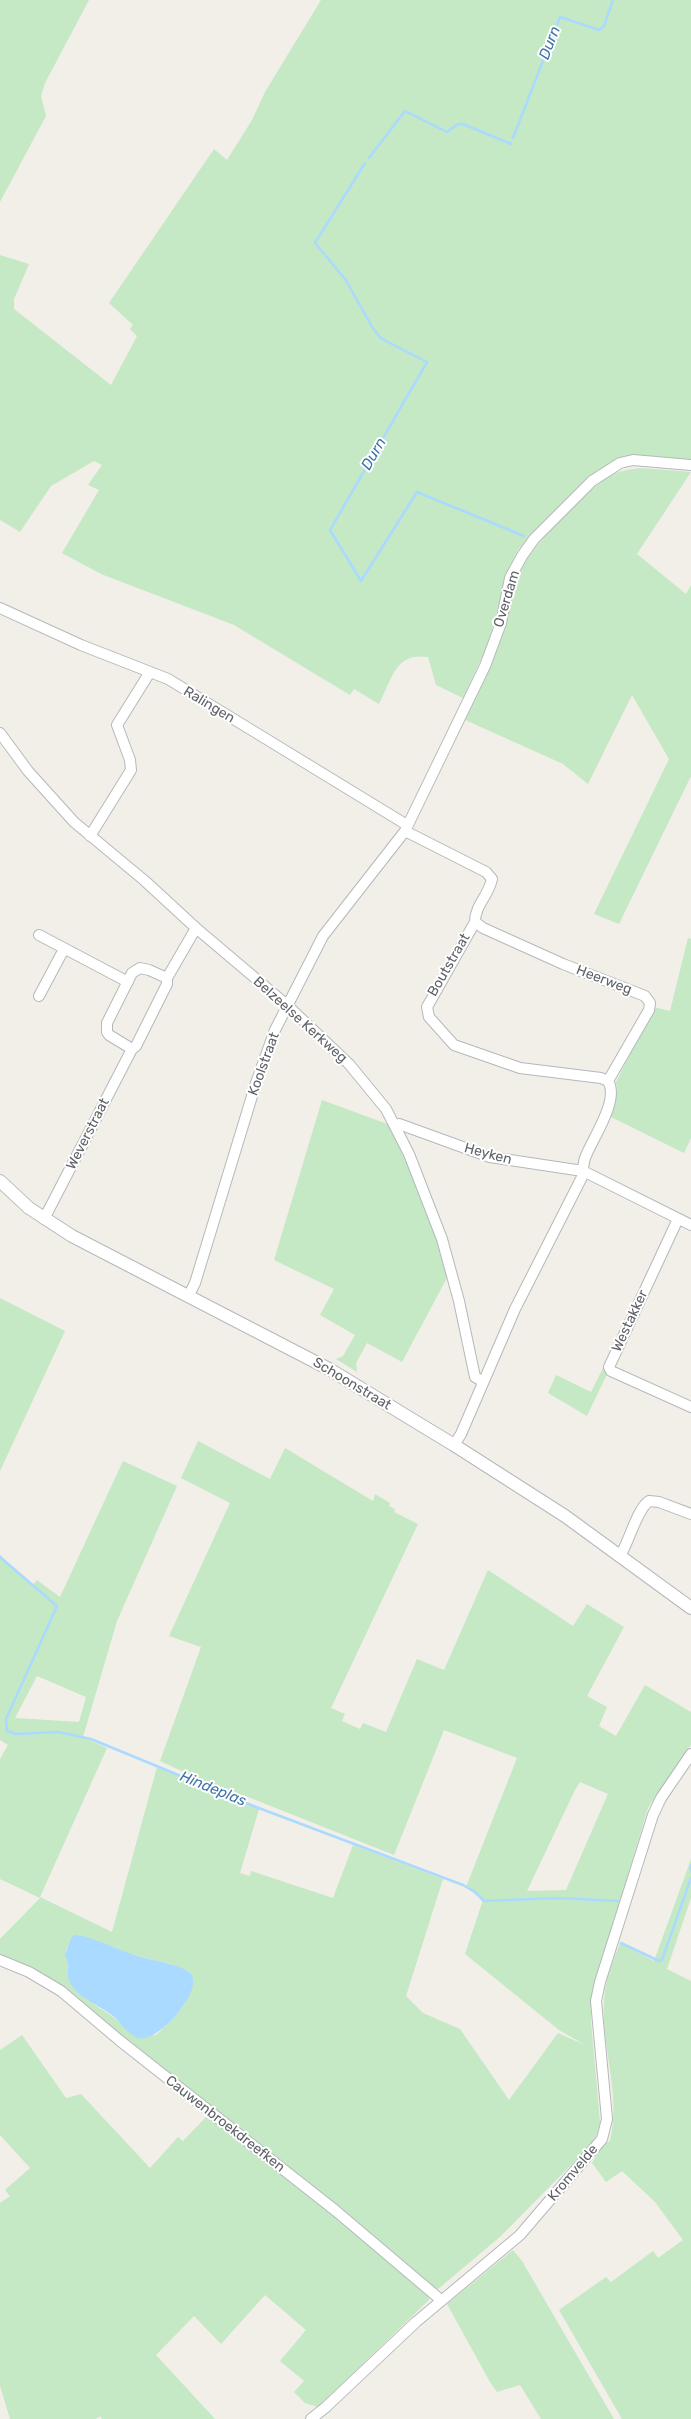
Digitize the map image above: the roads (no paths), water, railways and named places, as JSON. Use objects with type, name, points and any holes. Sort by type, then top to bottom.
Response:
[{"type":"street","name":"Overdam","points":[[406,828],[485,666],[501,623],[510,578],[534,539],[592,481],[620,463],[633,460],[691,465]]},
{"type":"street","name":"Ralingen","points":[[0,608],[81,645],[168,680],[406,828]]},
{"type":"street","points":[[90,836],[131,770],[130,760],[118,725],[150,672]]},
{"type":"street","name":"Belzeelse Kerkweg","points":[[0,733],[43,789],[90,836],[145,881],[196,928],[287,1005],[349,1064],[386,1109],[396,1125],[422,1185],[442,1239],[457,1292],[475,1377],[482,1381]]},
{"type":"street","name":"Boutstraat","points":[[406,828],[491,876],[490,886],[474,912],[475,922],[428,1002],[426,1007],[429,1017],[454,1045],[512,1066],[552,1073],[601,1078],[608,1081]]},
{"type":"street","name":"Koolstraat","points":[[189,1296],[195,1283],[263,1063],[287,1005],[323,936],[406,828]]},
{"type":"street","name":"Heerweg","points":[[475,922],[483,928],[524,947],[630,989],[647,999],[650,1003],[649,1010],[608,1081]]},
{"type":"street","name":"Weverstraat","points":[[44,1219],[132,1049],[136,1046],[167,984],[167,978],[196,928]]},
{"type":"street","points":[[39,935],[128,982]]},
{"type":"street","points":[[39,996],[64,949]]},
{"type":"street","points":[[132,1049],[109,1035],[106,1027],[132,973],[140,968],[167,978]]},
{"type":"street","points":[[454,1445],[461,1434],[482,1381],[515,1309],[583,1172],[584,1159],[611,1098],[612,1091],[608,1081]]},
{"type":"street","name":"Heyken","points":[[396,1125],[399,1124],[490,1157],[583,1172]]},
{"type":"street","points":[[583,1172],[691,1225]]},
{"type":"street","name":"Schoonstraat","points":[[0,1181],[16,1197],[44,1219],[72,1236],[329,1369],[454,1445],[566,1516],[691,1608]]},
{"type":"street","name":"Westakker","points":[[678,1219],[609,1367],[611,1371],[691,1407]]},
{"type":"street","points":[[620,1556],[644,1506],[649,1501],[659,1502],[691,1514]]},
{"type":"street","name":"Kromvelde","points":[[311,2419],[441,2300],[520,2235],[602,2139],[607,2119],[596,2001],[600,1982],[653,1815],[661,1798],[691,1754]]},
{"type":"street","name":"Cauwenbroekdreefken","points":[[0,1960],[29,1972],[60,1991],[336,2211],[441,2300]]},
{"type":"water","points":[[75,1935],[96,1940],[134,1955],[188,1971],[192,1976],[193,1984],[184,2005],[166,2026],[156,2033],[146,2038],[134,2036],[108,2012],[90,2002],[75,1990],[69,1981],[65,1955],[71,1938]]},
{"type":"waterway","name":"Durn","points":[[513,138],[560,17],[599,30],[604,26],[613,0]]},
{"type":"waterway","name":"Durn","points":[[369,158],[405,111],[447,132],[458,124],[463,124],[511,143]]},
{"type":"waterway","name":"Durn","points":[[365,163],[315,243],[345,279],[374,330],[382,339],[427,362],[330,530],[361,581],[417,492],[524,536]]},
{"type":"waterway","name":"Hindeplas","points":[[0,1557],[57,1606],[6,1719],[7,1731],[16,1734],[58,1732],[91,1739],[256,1807],[463,1885],[475,1892],[484,1901],[557,1898],[618,1901]]},
{"type":"waterway","name":"Hindeplas","points":[[691,1865],[691,1871]]},
{"type":"waterway","name":"Hindeplas","points":[[621,1943],[659,1961],[662,1960],[691,1878]]}]
